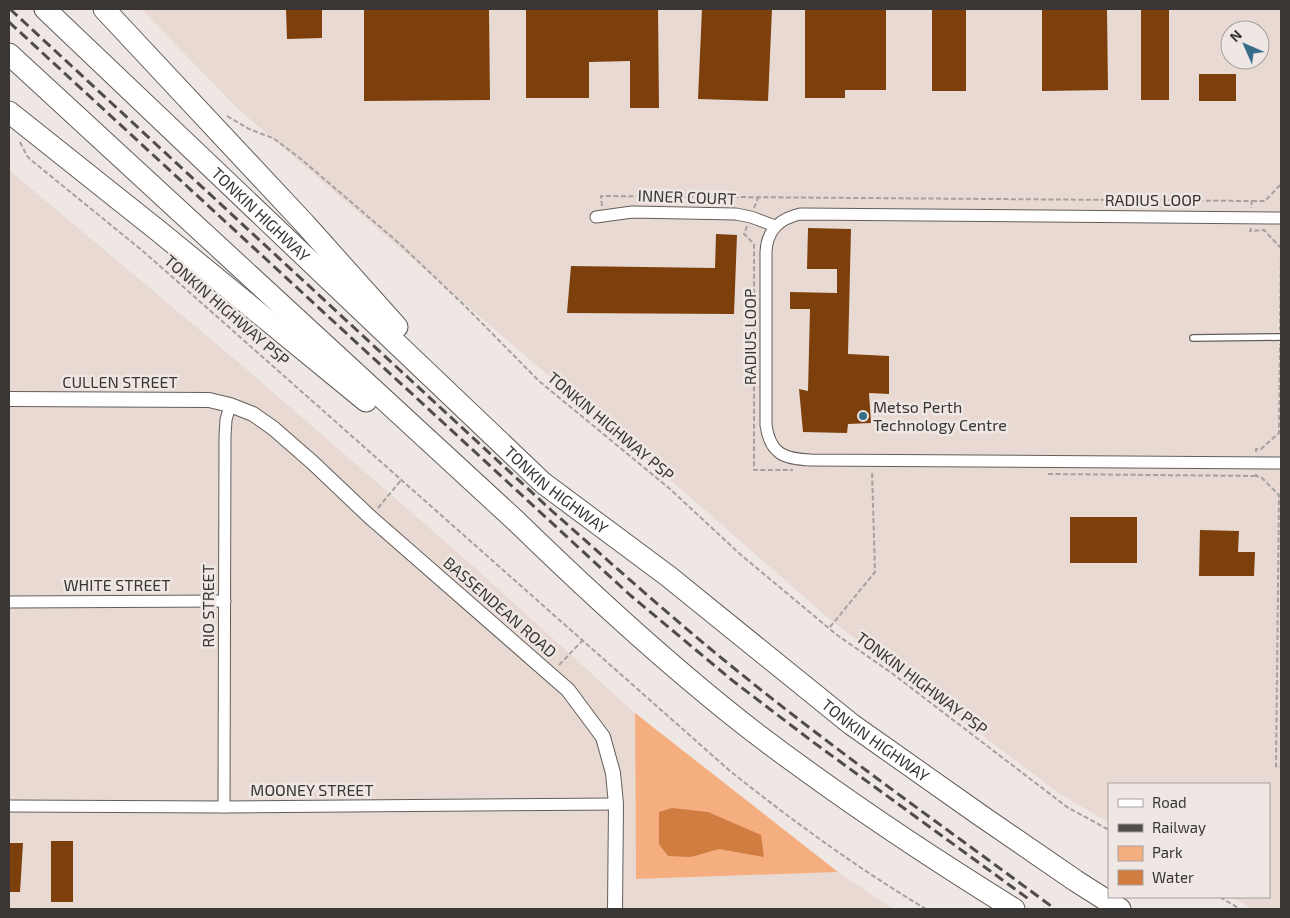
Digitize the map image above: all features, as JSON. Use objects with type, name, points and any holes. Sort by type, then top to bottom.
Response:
[{"type":"highway","name":"TONKIN HIGHWAY","points":[[45,9],[543,483],[668,576],[851,724],[988,821],[1120,909]]},
{"type":"highway","points":[[104,9],[305,224],[434,368],[542,467],[668,576]]},
{"type":"highway","points":[[9,54],[516,522],[588,591],[694,684],[805,769],[968,881],[1014,909]]},
{"type":"highway","points":[[9,112],[516,522]]},
{"type":"street","name":"INNER COURT","points":[[600,216],[632,212],[736,214],[751,217],[775,226]]},
{"type":"street","name":"RADIUS LOOP","points":[[1281,218],[808,214],[793,216],[775,226],[766,242],[766,426],[770,443],[780,454],[792,459],[810,460],[1281,463]]},
{"type":"street","name":"CULLEN STREET","points":[[9,399],[173,399],[209,400],[230,405]]},
{"type":"street","name":"BASSENDEAN ROAD","points":[[230,405],[253,414],[273,428],[370,517],[568,690],[603,736],[613,773],[616,804],[615,909]]},
{"type":"street","name":"RIO STREET","points":[[224,807],[224,436],[230,405]]},
{"type":"street","name":"WHITE STREET","points":[[9,602],[225,602]]},
{"type":"street","name":"MOONEY STREET","points":[[9,806],[224,807],[616,804]]},
{"type":"lane","points":[[1193,338],[1281,336]]},
{"type":"path","name":"TONKIN HIGHWAY PSP","points":[[224,114],[249,128],[273,138],[301,159],[400,244],[539,380],[670,489],[741,555],[829,628],[893,674],[1067,807],[1108,829]]},
{"type":"path","name":"TONKIN HIGHWAY PSP","points":[[19,138],[27,156],[31,160],[144,252],[730,770],[781,811],[874,878],[926,909]]},
{"type":"path","points":[[600,216],[601,196],[1264,201],[1281,184]]},
{"type":"path","points":[[1252,201],[1250,231],[1264,230],[1281,248],[1279,433],[1261,449],[1256,449],[1256,476]]},
{"type":"path","points":[[744,234],[754,244],[754,470],[793,470]]},
{"type":"path","points":[[829,628],[875,572],[872,471]]},
{"type":"path","points":[[1039,474],[1256,476],[1261,477],[1279,495],[1276,766],[1281,768]]},
{"type":"path","points":[[370,517],[402,479]]},
{"type":"path","points":[[550,674],[583,640]]},
{"type":"path","points":[[1222,898],[1240,909]]},
{"type":"shaded area","points":[[141,9],[1281,9],[1281,909],[1253,909],[1234,898],[1270,898],[1270,783],[1108,783],[1108,822],[1060,794],[828,618],[238,109]]},
{"type":"shaded area","points":[[9,170],[244,367],[464,558],[635,713],[636,879],[838,872],[893,909],[9,909]]},
{"type":"green space","points":[[635,713],[838,872],[636,879]]},
{"type":"water","points":[[672,808],[708,812],[761,835],[764,857],[719,849],[691,857],[668,856],[659,844],[659,812]]},
{"type":"building","points":[[286,9],[322,9],[322,38],[287,39]]},
{"type":"building","points":[[364,9],[489,9],[490,100],[364,101]]},
{"type":"building","points":[[526,9],[658,9],[659,108],[630,108],[630,61],[589,62],[589,98],[526,98]]},
{"type":"building","points":[[702,9],[772,9],[768,101],[698,99]]},
{"type":"building","points":[[805,9],[886,9],[886,90],[845,90],[845,98],[805,98]]},
{"type":"building","points":[[932,9],[966,9],[966,91],[932,91]]},
{"type":"building","points":[[1042,9],[1107,9],[1108,90],[1042,91]]},
{"type":"building","points":[[1141,9],[1169,9],[1169,100],[1141,100]]},
{"type":"building","points":[[1199,74],[1236,74],[1236,101],[1199,101]]},
{"type":"building","points":[[808,228],[851,229],[848,354],[889,356],[889,394],[869,393],[871,423],[848,424],[847,433],[803,432],[799,389],[808,391],[810,309],[790,309],[790,292],[837,293],[837,269],[807,269]]},
{"type":"building","points":[[716,234],[737,235],[734,314],[567,313],[571,266],[715,268]]},
{"type":"building","points":[[1070,517],[1137,517],[1137,563],[1070,563]]},
{"type":"building","points":[[1200,530],[1239,531],[1238,552],[1255,552],[1254,576],[1199,576]]},
{"type":"building","points":[[51,841],[73,841],[73,902],[51,902]]},
{"type":"building","points":[[9,843],[23,843],[20,892],[9,892]]},
{"type":"railway","points":[[10,9],[552,511],[666,611],[735,669],[813,730],[1051,906]]},
{"type":"railway","points":[[9,22],[630,595],[733,681],[813,742],[1030,900]]},
{"type":"place","name":"Metso Perth Technology Centre","points":[[863,416]]}]
